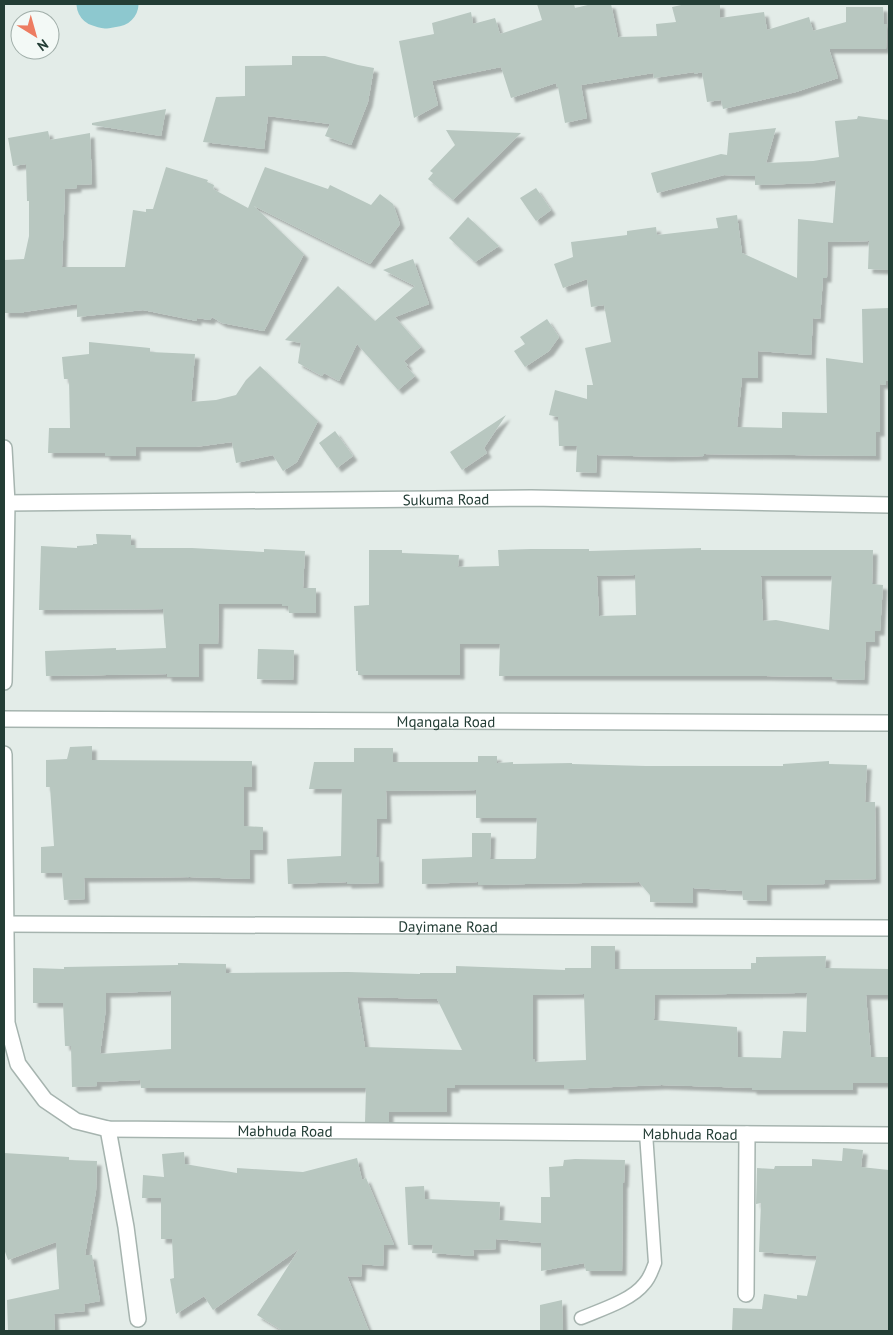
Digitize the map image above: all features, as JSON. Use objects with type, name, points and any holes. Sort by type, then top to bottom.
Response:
[{"type":"street","points":[[4,448],[4,682]]},
{"type":"street","name":"Sukuma Road","points":[[5,503],[531,498],[889,505]]},
{"type":"street","name":"Mqangala Road","points":[[4,718],[889,722]]},
{"type":"street","name":"Mabhuda Road","points":[[4,754],[7,1023],[18,1064],[45,1100],[76,1121],[108,1129],[889,1135]]},
{"type":"street","name":"Dayimane Road","points":[[7,924],[889,928]]},
{"type":"street","points":[[108,1129],[126,1227],[138,1319]]},
{"type":"street","points":[[746,1294],[747,1134]]},
{"type":"lane","points":[[581,1318],[628,1297],[643,1286],[650,1276],[655,1263],[646,1133]]},
{"type":"building","points":[[537,4],[574,4],[575,8],[592,4],[611,4],[618,37],[657,36],[656,24],[676,22],[672,7],[686,4],[720,4],[720,18],[764,12],[767,30],[809,17],[813,31],[846,22],[846,7],[883,7],[884,24],[887,24],[886,49],[829,49],[838,78],[796,92],[723,109],[721,100],[707,102],[702,72],[654,78],[653,73],[581,85],[587,118],[565,123],[556,83],[511,98],[501,67],[432,81],[438,105],[414,118],[399,41],[434,34],[432,23],[471,12],[473,24],[495,18],[500,34],[542,20]]},
{"type":"building","points":[[292,56],[325,56],[374,68],[368,102],[351,145],[325,136],[330,124],[268,116],[264,149],[203,142],[216,97],[245,96],[245,66],[292,65]]},
{"type":"building","points":[[166,109],[161,136],[92,125],[92,123]]},
{"type":"building","points":[[858,116],[889,120],[889,270],[868,269],[869,241],[828,242],[827,278],[823,278],[820,319],[813,318],[811,355],[758,351],[758,378],[742,378],[737,427],[782,428],[782,412],[827,413],[826,358],[863,363],[862,309],[889,308],[889,381],[886,381],[886,385],[880,384],[880,432],[876,432],[876,456],[704,454],[704,456],[667,457],[597,455],[596,473],[576,472],[577,446],[559,446],[558,417],[549,415],[555,390],[587,399],[587,385],[593,385],[585,348],[611,342],[604,305],[591,307],[587,279],[563,288],[554,264],[573,257],[571,242],[627,235],[627,231],[656,227],[657,235],[718,228],[716,218],[737,215],[742,253],[797,278],[798,219],[833,223],[836,180],[816,183],[755,185],[755,176],[724,175],[657,193],[651,173],[721,154],[727,155],[729,133],[776,128],[766,163],[813,161],[839,157],[835,121],[857,119]]},
{"type":"building","points":[[446,130],[521,133],[453,200],[428,179],[433,173],[430,171],[455,145]]},
{"type":"building","points":[[48,131],[50,140],[90,133],[92,184],[77,185],[77,188],[65,189],[62,267],[125,267],[133,210],[146,212],[146,209],[153,209],[166,167],[208,180],[207,182],[214,185],[213,189],[248,208],[265,167],[328,189],[330,185],[371,205],[380,194],[393,204],[400,224],[370,264],[254,206],[304,254],[264,331],[222,323],[212,317],[210,320],[197,318],[197,321],[143,310],[77,317],[77,304],[24,313],[4,313],[4,260],[24,259],[29,236],[26,164],[13,166],[8,138]]},
{"type":"building","points":[[536,188],[551,210],[536,221],[520,198]]},
{"type":"building","points":[[468,217],[499,246],[475,262],[449,238]]},
{"type":"building","points":[[413,259],[429,304],[395,317],[421,347],[404,361],[415,376],[398,390],[357,344],[339,381],[324,373],[322,376],[298,363],[301,343],[285,340],[338,286],[375,321],[415,286],[383,270]]},
{"type":"building","points":[[547,319],[559,337],[549,351],[525,367],[514,351],[525,344],[520,337]]},
{"type":"building","points":[[89,342],[150,348],[150,352],[195,354],[191,402],[216,400],[236,395],[246,380],[260,366],[318,421],[297,462],[283,471],[273,455],[236,463],[232,442],[195,447],[136,447],[136,456],[105,456],[105,453],[48,453],[49,428],[70,428],[69,379],[64,379],[62,357],[89,354]]},
{"type":"building","points":[[506,415],[484,448],[487,453],[462,470],[450,452]]},
{"type":"building","points":[[335,431],[353,456],[337,468],[319,443]]},
{"type":"building","points":[[96,534],[131,535],[131,545],[135,545],[135,548],[192,548],[264,552],[264,549],[305,551],[303,588],[316,588],[316,613],[289,613],[288,606],[282,606],[282,604],[219,604],[218,644],[199,644],[199,677],[167,677],[167,674],[46,676],[45,651],[166,648],[163,609],[39,610],[41,546],[77,548],[77,546],[93,545],[97,544]]},
{"type":"building","points":[[701,548],[701,550],[873,550],[872,584],[883,585],[880,631],[875,631],[875,642],[866,642],[864,680],[832,679],[832,677],[766,676],[499,676],[500,644],[460,644],[460,675],[358,675],[358,671],[356,671],[354,606],[369,605],[369,550],[402,550],[402,553],[459,555],[458,567],[499,566],[498,550],[589,549],[589,551]],"holes":[[[635,575],[636,615],[599,616],[597,576]],[[761,576],[832,576],[829,630],[776,620],[763,621]]]},
{"type":"building","points":[[258,649],[294,650],[293,680],[257,679]]},
{"type":"building","points":[[92,746],[92,760],[252,761],[252,787],[244,787],[244,826],[263,827],[263,850],[250,850],[250,879],[190,877],[84,878],[85,899],[64,900],[62,873],[41,873],[41,847],[54,846],[50,787],[46,787],[46,760],[67,759],[70,747]]},
{"type":"building","points":[[354,748],[393,748],[393,762],[478,762],[478,756],[497,756],[497,763],[513,762],[513,764],[783,766],[783,764],[829,761],[829,764],[867,765],[865,802],[875,802],[876,879],[825,880],[825,884],[767,885],[767,901],[743,900],[742,891],[693,888],[693,903],[650,902],[650,895],[639,882],[478,885],[478,882],[422,884],[422,859],[472,857],[472,833],[491,833],[490,859],[536,858],[537,818],[476,818],[476,790],[386,791],[387,819],[377,819],[376,857],[379,857],[379,883],[288,884],[287,859],[341,856],[342,789],[309,789],[314,762],[354,762]]},
{"type":"building","points":[[591,946],[615,946],[615,969],[751,969],[751,963],[756,963],[756,957],[826,956],[825,968],[889,969],[889,995],[866,995],[871,1057],[889,1057],[889,1083],[853,1083],[853,1090],[752,1090],[752,1088],[662,1085],[564,1089],[564,1085],[455,1085],[455,1088],[447,1088],[447,1112],[389,1112],[389,1122],[365,1122],[366,1088],[141,1088],[140,1080],[97,1082],[97,1086],[72,1087],[71,1046],[65,1046],[63,1003],[33,1003],[33,968],[64,969],[64,967],[178,965],[178,963],[226,964],[226,973],[348,972],[420,974],[456,973],[456,966],[565,970],[565,968],[591,968]],"holes":[[[171,991],[171,1049],[100,1054],[106,993]],[[807,993],[806,1032],[783,1031],[781,1058],[738,1057],[737,1027],[654,1020],[655,995]],[[584,994],[586,1060],[535,1062],[535,1059],[533,1059],[533,995]],[[357,997],[437,999],[462,1050],[365,1047]]]},
{"type":"building","points":[[843,1148],[863,1150],[861,1167],[889,1170],[889,1331],[732,1331],[733,1308],[762,1309],[764,1294],[797,1299],[797,1295],[807,1296],[817,1256],[759,1252],[761,1203],[756,1204],[757,1168],[774,1169],[775,1166],[812,1166],[812,1159],[842,1161]]},
{"type":"building","points":[[184,1152],[185,1164],[237,1173],[237,1168],[303,1172],[357,1158],[362,1180],[366,1178],[394,1245],[384,1245],[383,1266],[362,1264],[361,1277],[347,1276],[369,1331],[283,1331],[257,1315],[299,1249],[213,1310],[204,1296],[176,1314],[170,1279],[174,1278],[172,1239],[161,1239],[161,1198],[142,1198],[143,1175],[164,1177],[162,1154]]},
{"type":"building","points":[[4,1153],[69,1157],[69,1160],[97,1161],[96,1191],[85,1255],[92,1255],[100,1301],[84,1304],[85,1311],[54,1314],[55,1331],[8,1331],[7,1300],[59,1289],[56,1242],[8,1260],[4,1249]]},
{"type":"building","points":[[564,1160],[625,1160],[622,1271],[586,1271],[584,1263],[541,1271],[541,1243],[496,1239],[496,1249],[473,1250],[474,1256],[432,1253],[433,1245],[408,1245],[405,1187],[424,1186],[425,1199],[500,1202],[499,1220],[541,1223],[541,1197],[550,1197],[549,1167],[563,1166]]},
{"type":"building","points":[[562,1300],[563,1331],[540,1331],[540,1305]]},
{"type":"waterway","points":[[99,4],[105,6],[116,4]]}]
